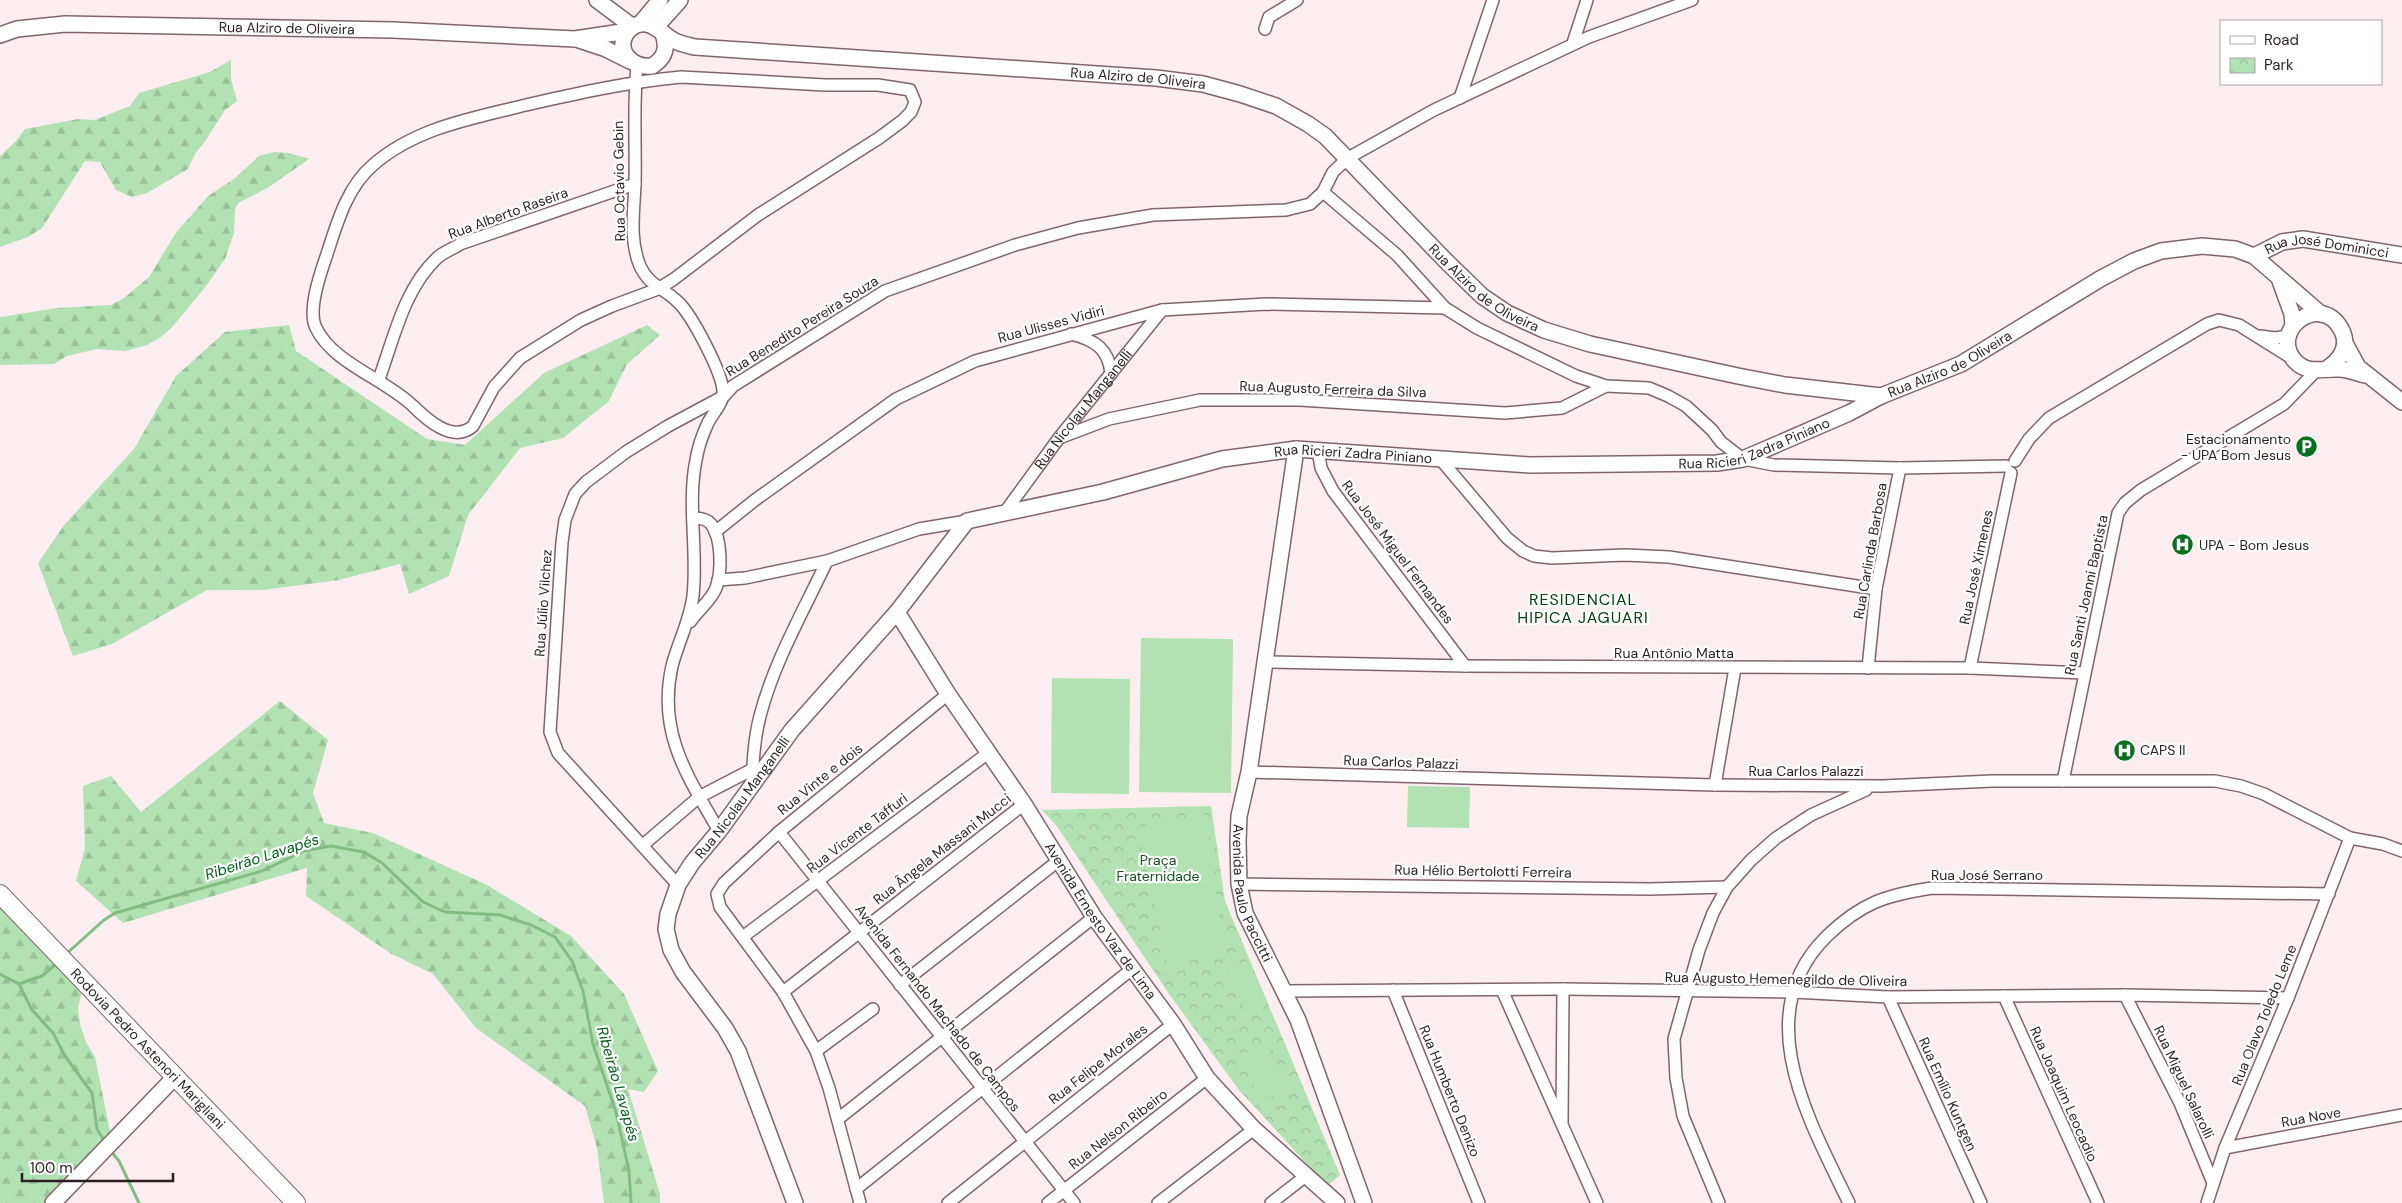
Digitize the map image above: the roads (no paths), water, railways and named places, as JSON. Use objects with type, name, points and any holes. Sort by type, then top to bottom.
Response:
[{"type":"main road","name":"Rodovia Pedro Astenori Marigliani","points":[[0,894],[174,1078],[296,1203]]},
{"type":"street","points":[[597,0],[634,27]]},
{"type":"street","points":[[633,63],[623,46],[634,27],[660,0]]},
{"type":"street","points":[[659,62],[666,49],[660,30],[680,0]]},
{"type":"street","points":[[1264,28],[1269,17],[1297,0]]},
{"type":"street","points":[[1460,98],[1493,0]]},
{"type":"street","points":[[1574,44],[1587,0]]},
{"type":"street","name":"Rua Benedito Pereira Souza","points":[[586,482],[643,441],[724,396],[733,386],[884,291],[1015,244],[1078,228],[1152,215],[1294,209],[1310,204],[1323,192],[1334,172],[1348,158],[1434,110],[1574,44],[1692,0]]},
{"type":"street","name":"Rua Alziro de Oliveira","points":[[0,36],[17,29],[65,24],[393,30],[575,39],[606,48],[633,63],[652,66],[695,47]]},
{"type":"street","name":"Rua Alziro de Oliveira","points":[[575,39],[634,27],[660,30],[678,42],[695,47],[1156,78],[1203,84],[1276,106],[1325,136],[1445,260],[1482,296],[1506,313],[1544,330],[1590,344],[1785,385],[1881,396],[1961,364],[2134,260],[2162,251],[2202,246],[2235,249],[2254,256],[2321,314],[2331,317],[2344,333],[2345,343],[2358,367],[2365,375],[2402,402]]},
{"type":"street","name":"Rua Octavio Gebin","points":[[633,63],[636,81],[633,228],[635,250],[640,267],[658,289],[679,302],[686,313],[716,366],[724,396]]},
{"type":"street","points":[[681,76],[825,85],[878,85],[910,90],[915,102],[911,112],[879,138],[758,215],[658,289],[581,320],[520,358],[494,387],[468,430],[456,432],[440,428],[426,419],[402,396],[334,351],[323,340],[315,325],[314,305],[337,222],[352,190],[372,165],[397,148],[443,125],[636,81],[681,76]]},
{"type":"street","name":"Rua Alberto Raseira","points":[[379,379],[408,299],[421,276],[438,256],[460,244],[635,184]]},
{"type":"street","points":[[1323,192],[1397,255],[1445,308],[1502,340],[1576,376],[1606,386],[1649,388],[1668,396],[1686,406],[1712,430],[1721,442],[1743,459],[1774,465],[1900,468],[2011,466],[2028,439],[2049,418],[2207,324],[2219,320],[2228,321],[2258,336],[2295,361],[2298,389]]},
{"type":"street","name":"Rua José Dominicci","points":[[2254,256],[2282,242],[2303,239],[2402,255]]},
{"type":"street","name":"Rua Alziro de Oliveira","points":[[2280,280],[2292,314],[2288,348],[2295,361],[2306,369],[2322,369],[2365,375]]},
{"type":"street","name":"Rua Ulisses Vidiri","points":[[716,532],[755,500],[896,399],[975,361],[1162,310],[1266,304],[1445,308]]},
{"type":"street","name":"Rua Nicolau Manganelli","points":[[1005,512],[1059,438],[1162,310]]},
{"type":"street","points":[[2258,336],[2275,338],[2291,331],[2300,318],[2310,314],[2321,314]]},
{"type":"street","points":[[1070,334],[1083,337],[1105,351],[1110,362],[1111,374]]},
{"type":"street","points":[[2322,369],[2337,362],[2343,353],[2345,343]]},
{"type":"street","name":"Rua Santi Joanni Baptista","points":[[2062,781],[2118,513],[2125,503],[2181,464],[2284,404],[2298,389],[2322,369]]},
{"type":"street","name":"Rua Augusto Ferreira da Silva","points":[[1059,438],[1109,419],[1200,400],[1300,400],[1505,413],[1562,408],[1606,386]]},
{"type":"street","points":[[719,831],[679,759],[671,735],[669,716],[672,667],[685,630],[693,596],[693,518],[696,461],[707,425],[724,396]]},
{"type":"street","name":"Rua Ricieri Zadra Piniano","points":[[718,580],[745,578],[827,561],[919,529],[967,521],[1103,492],[1222,459],[1296,449],[1530,465],[1717,463],[1743,459],[1848,413],[1881,396]]},
{"type":"street","name":"Avenida Paulo Paccitti","points":[[1296,449],[1249,772],[1239,816],[1239,884],[1245,913],[1298,1020],[1364,1203]]},
{"type":"street","name":"Rua José Miguel Fernandes","points":[[1318,450],[1321,468],[1333,491],[1465,666]]},
{"type":"street","points":[[1441,460],[1507,538],[1523,551],[1534,556],[1552,558],[1625,555],[1669,557],[1876,589]]},
{"type":"street","name":"Rua José Ximenes","points":[[1970,668],[2011,466]]},
{"type":"street","name":"Rua Carlinda Barbosa","points":[[1868,668],[1876,589],[1900,468]]},
{"type":"street","name":"Rua Júlio Vilchez","points":[[586,482],[575,494],[570,506],[562,542],[550,732],[558,753],[642,845]]},
{"type":"street","points":[[685,630],[698,610],[712,594],[718,580],[719,544],[716,532],[706,520],[693,518]]},
{"type":"street","name":"Rua Nicolau Manganelli","points":[[795,1203],[738,1051],[725,1028],[683,972],[671,950],[666,929],[668,914],[678,885],[692,863],[719,831],[792,730],[897,612],[967,521]]},
{"type":"street","points":[[752,785],[754,745],[760,716],[798,620],[827,561]]},
{"type":"street","points":[[693,596],[698,610]]},
{"type":"street","name":"Avenida Ernesto Vaz de Lima","points":[[897,612],[948,694],[1024,804],[1094,917],[1174,1024],[1207,1078],[1254,1129],[1337,1202]]},
{"type":"street","name":"Rua Antônio Matta","points":[[1264,662],[1465,666],[1970,668],[2084,673]]},
{"type":"street","points":[[1715,785],[1735,668]]},
{"type":"street","name":"Rua Vinte e dois","points":[[744,936],[720,906],[717,894],[724,883],[779,832],[948,694]]},
{"type":"street","name":"Rua Vicente Taffuri","points":[[744,936],[988,752]]},
{"type":"street","points":[[678,885],[642,845],[699,797],[753,769]]},
{"type":"street","name":"Rua Carlos Palazzi","points":[[1249,772],[1715,785],[1883,786],[1992,781],[2215,781],[2241,786],[2279,801],[2350,838],[2383,844],[2402,851]]},
{"type":"street","points":[[1719,1203],[1683,1116],[1676,1078],[1674,1039],[1686,991],[1713,912],[1727,887],[1776,838],[1811,815],[1859,791],[1883,786]]},
{"type":"street","name":"Rua Ângela Massani Mucci","points":[[783,992],[1024,804]]},
{"type":"street","name":"Avenida Fernando Machado de Campos","points":[[779,832],[1074,1203]]},
{"type":"street","name":"Rua Olavo Toledo Leme","points":[[2207,1203],[2225,1148],[2288,998],[2350,838]]},
{"type":"street","points":[[900,985],[1058,861]]},
{"type":"street","name":"Rua Hélio Bertolotti Ferreira","points":[[1239,884],[1650,889],[1727,887]]},
{"type":"street","name":"Rua José Serrano","points":[[1849,1203],[1810,1122],[1795,1077],[1787,1029],[1794,992],[1802,966],[1815,948],[1842,921],[1864,907],[1893,894],[1932,888],[2329,894]]},
{"type":"street","points":[[838,1120],[1094,917]]},
{"type":"street","points":[[744,936],[783,992],[816,1052],[838,1120],[860,1203]]},
{"type":"street","points":[[856,1189],[1132,969]]},
{"type":"street","points":[[1562,1126],[1563,988]]},
{"type":"street","name":"Rua Augusto Hemenegildo de Oliveira","points":[[1284,991],[1563,988],[1794,992],[1888,997],[2124,995],[2288,998]]},
{"type":"street","name":"Rua Humberto Denizo","points":[[1393,990],[1479,1203]]},
{"type":"street","points":[[1502,990],[1597,1203]]},
{"type":"street","name":"Rua Miguel Salarolli","points":[[2124,995],[2180,1103],[2213,1184]]},
{"type":"street","name":"Rua Joaquim Leocadio","points":[[2004,996],[2098,1203]]},
{"type":"street","name":"Rua Emílio Kuntgen","points":[[1888,997],[1981,1203]]},
{"type":"street","points":[[816,1052],[872,1009]]},
{"type":"street","name":"Rua Felipe Morales","points":[[948,1203],[1174,1024]]},
{"type":"street","points":[[54,1203],[115,1142],[174,1078]]},
{"type":"street","name":"Rua Nelson Ribeiro","points":[[1048,1203],[1207,1078]]},
{"type":"street","name":"Rua Nove","points":[[2225,1148],[2402,1115]]},
{"type":"street","points":[[1158,1203],[1254,1129]]},
{"type":"street","points":[[1271,1203],[1307,1175]]},
{"type":"street","points":[[1337,1202],[1357,1182]]},
{"type":"waterway","name":"Ribeirão Lavapés","points":[[65,955],[104,920],[115,913],[262,871],[304,851],[331,846],[364,852],[382,863],[423,902],[445,912],[500,915],[531,925],[555,937],[572,961],[583,991],[593,1044],[616,1112],[629,1171],[631,1203]]},
{"type":"waterway","name":"Ribeirão Lavapés","points":[[0,974],[19,984],[42,976],[57,963]]},
{"type":"waterway","points":[[19,984],[32,1010],[53,1033],[65,1056],[92,1093],[97,1129],[105,1142]]},
{"type":"waterway","points":[[110,1150],[119,1161],[139,1203]]},
{"type":"place","name":"Estacionamento - UPA Bom Jesus","points":[[2307,447]]},
{"type":"place","name":"UPA - Bom Jesus","points":[[2183,545]]},
{"type":"place","name":"CAPS II","points":[[2124,750]]},
{"type":"district","name":"RESIDENCIAL HIPICA JAGUARI","points":[[1583,608]]},
{"type":"park label","name":"Praça Fraternidade","points":[[1158,868]]}]
